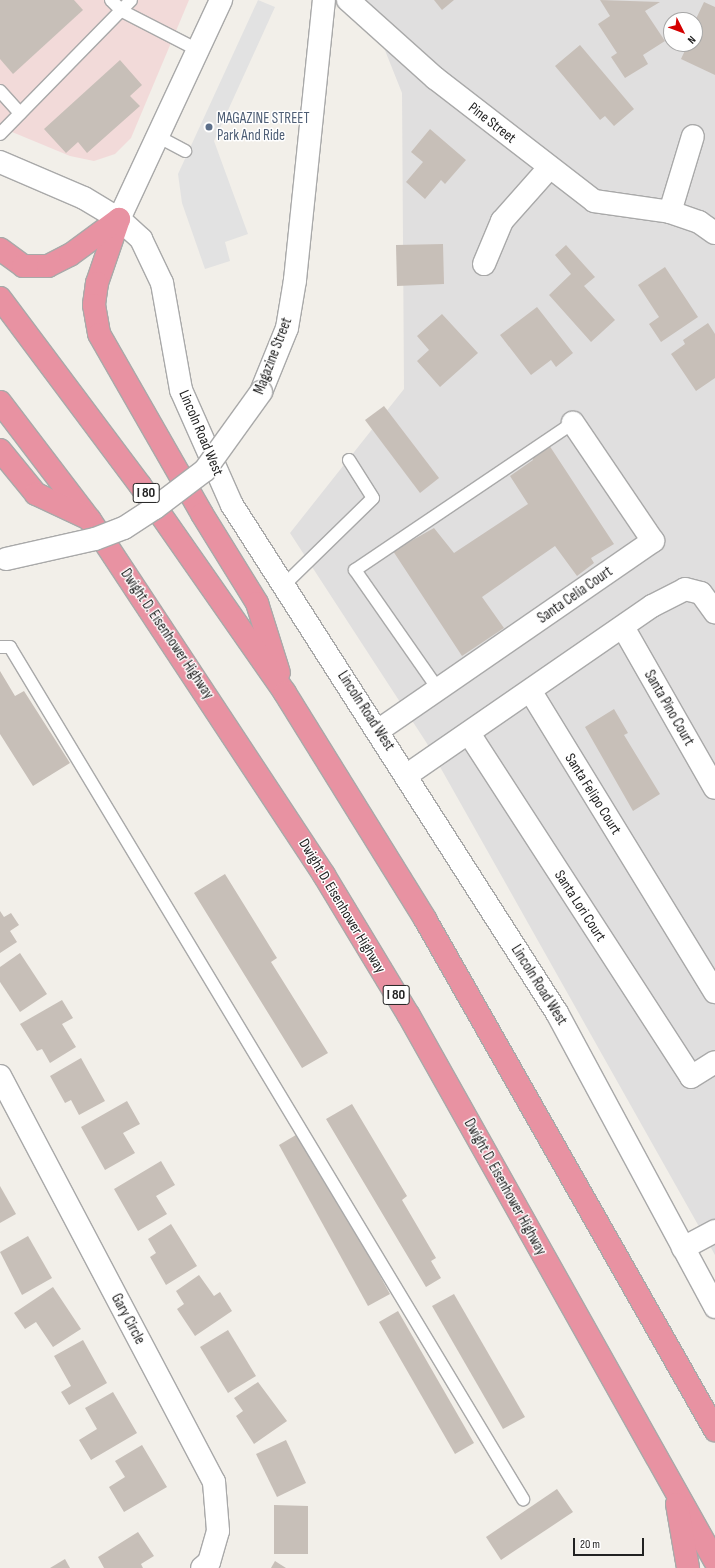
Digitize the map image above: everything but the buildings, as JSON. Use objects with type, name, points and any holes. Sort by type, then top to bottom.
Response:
[{"type":"highway","points":[[0,249],[23,266],[48,266],[70,255],[119,218]]},
{"type":"highway","points":[[119,218],[97,283],[94,305],[99,334],[202,514],[257,603],[285,693]]},
{"type":"highway","name":"I 80","points":[[0,298],[136,479],[285,693],[425,919],[712,1424]]},
{"type":"highway","name":"Dwight D. Eisenhower Highway","points":[[0,402],[90,520],[238,740],[408,1014],[715,1561]]},
{"type":"highway","points":[[0,450],[36,494],[90,520]]},
{"type":"highway","points":[[674,1487],[688,1568]]},
{"type":"street","points":[[119,218],[221,0]]},
{"type":"street","name":"Magazine Street","points":[[3,559],[95,539],[124,528],[155,508],[205,470],[261,392],[287,328],[295,280],[324,0]]},
{"type":"street","name":"Pine Street","points":[[348,0],[435,78],[549,168],[594,201],[670,212]]},
{"type":"street","points":[[693,136],[670,212],[699,222],[715,233]]},
{"type":"street","name":"Lincoln Road West","points":[[0,162],[84,198],[119,218],[141,239],[162,283],[181,390],[198,434],[232,505],[407,775],[557,1013],[715,1307]]},
{"type":"street","points":[[484,264],[502,221],[549,168]]},
{"type":"street","name":"Santa Celia Court","points":[[378,730],[653,541],[573,423]]},
{"type":"street","points":[[407,775],[470,735],[652,606],[685,589],[701,593],[715,612]]},
{"type":"street","name":"Santa Pino Court","points":[[623,627],[715,788]]},
{"type":"street","name":"Santa Felipo Court","points":[[531,692],[715,992]]},
{"type":"street","name":"Santa Lori Court","points":[[470,735],[691,1077],[715,1062]]},
{"type":"street","name":"Gary Circle","points":[[0,1076],[214,1482],[218,1531],[209,1562],[202,1568]]},
{"type":"street","points":[[683,1248],[715,1231]]},
{"type":"lane","points":[[111,0],[122,11],[198,50]]},
{"type":"lane","points":[[0,134],[122,11],[131,0]]},
{"type":"lane","points":[[0,91],[20,113]]},
{"type":"lane","points":[[157,136],[185,151]]},
{"type":"lane","points":[[438,689],[355,570],[573,423]]},
{"type":"lane","points":[[284,585],[373,498],[349,460]]},
{"type":"lane","points":[[0,647],[10,647],[523,1499]]},
{"type":"shaded area","points":[[0,0],[189,0],[131,138],[115,154],[94,161],[70,156],[0,127]]},
{"type":"shaded area","name":"MAGAZINE STREET Park And Ride","points":[[258,0],[275,7],[214,141],[248,234],[225,242],[230,261],[205,269],[182,203],[178,174]]},
{"type":"shaded area","points":[[365,0],[715,0],[715,1255],[426,742],[290,533],[404,389],[402,93]]},
{"type":"place","name":"MAGAZINE STREET Park And Ride","points":[[209,127]]}]
